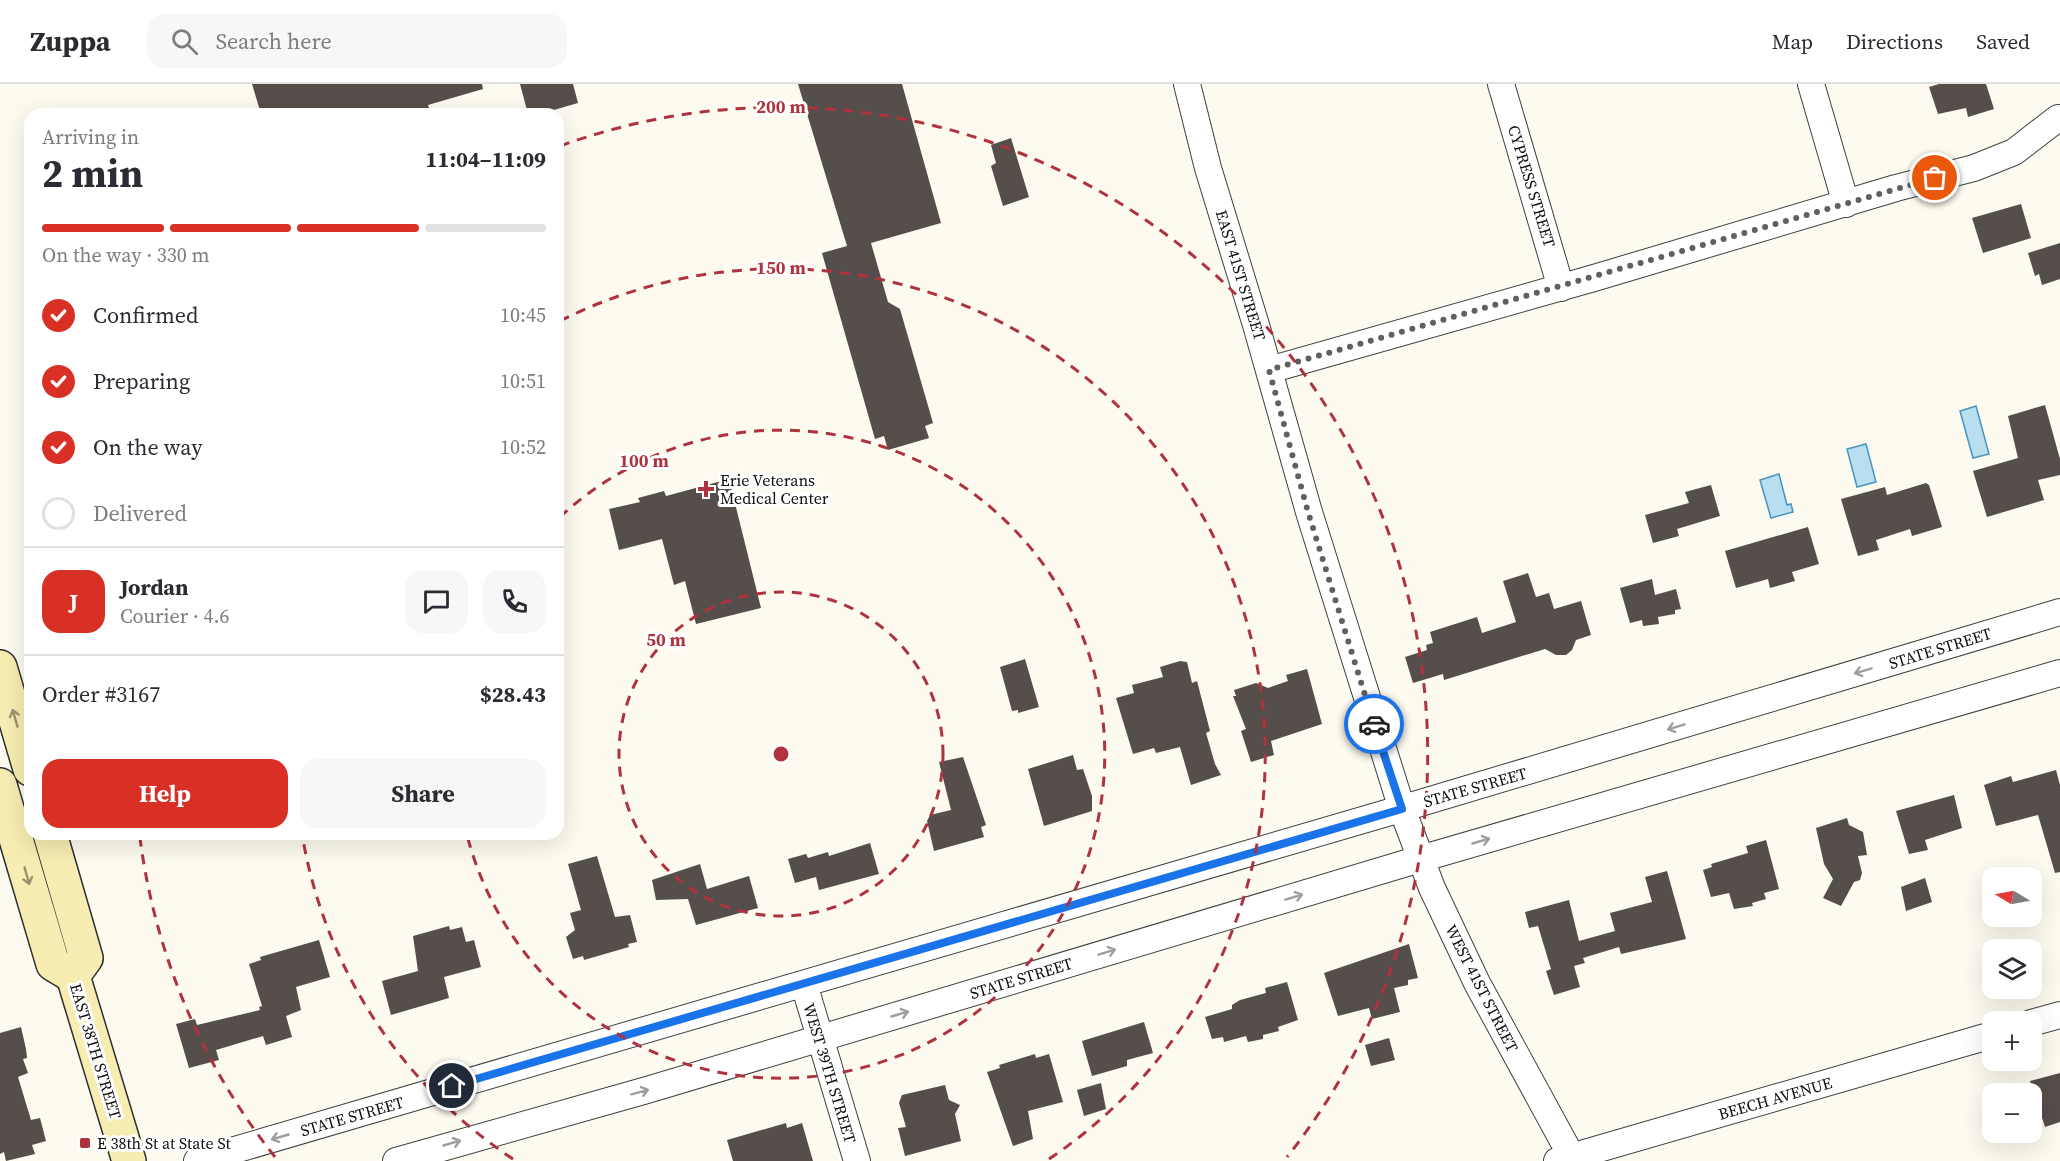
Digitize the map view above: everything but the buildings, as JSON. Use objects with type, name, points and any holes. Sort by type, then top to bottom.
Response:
[{"type":"main road","points":[[0,667],[24,749]]},
{"type":"main road","name":"EAST 38TH STREET","points":[[0,785],[13,819],[53,964],[73,976],[129,1161]]},
{"type":"main road","name":"EAST 38TH STREET","points":[[52,840],[86,958],[73,976]]},
{"type":"street","name":"EAST 41ST STREET","points":[[1187,84],[1208,168],[1269,370],[1308,512],[1402,809]]},
{"type":"street","name":"CYPRESS STREET","points":[[1501,84],[1561,288]]},
{"type":"street","points":[[1811,84],[1846,204]]},
{"type":"street","points":[[1269,370],[1974,168],[2014,152],[2058,118]]},
{"type":"street","name":"STATE STREET","points":[[197,1161],[1402,809],[2060,612]]},
{"type":"street","name":"STATE STREET","points":[[396,1161],[2060,673]]},
{"type":"street","name":"WEST 41ST STREET","points":[[1402,809],[1420,859],[1477,983],[1567,1160]]},
{"type":"street","name":"WEST 39TH STREET","points":[[804,984],[857,1161]]},
{"type":"street","points":[[2042,1020],[2060,1015]]},
{"type":"street","name":"BEECH AVENUE","points":[[1567,1160],[1982,1038]]},
{"type":"water","points":[[1976,406],[1989,454],[1973,458],[1960,411]]},
{"type":"water","points":[[1866,444],[1876,482],[1857,487],[1847,449]]},
{"type":"water","points":[[1779,474],[1787,505],[1791,504],[1793,512],[1771,518],[1760,480]]},
{"type":"way so far","points":[[1374,724],[1308,512],[1269,370],[1935,178]]},
{"type":"place","name":"Erie Veterans Medical Center","points":[[706,489]]},
{"type":"place","name":"E 38th St at State St","points":[[85,1143]]},
{"type":"route","points":[[452,1086],[1402,809],[1374,724]]}]
